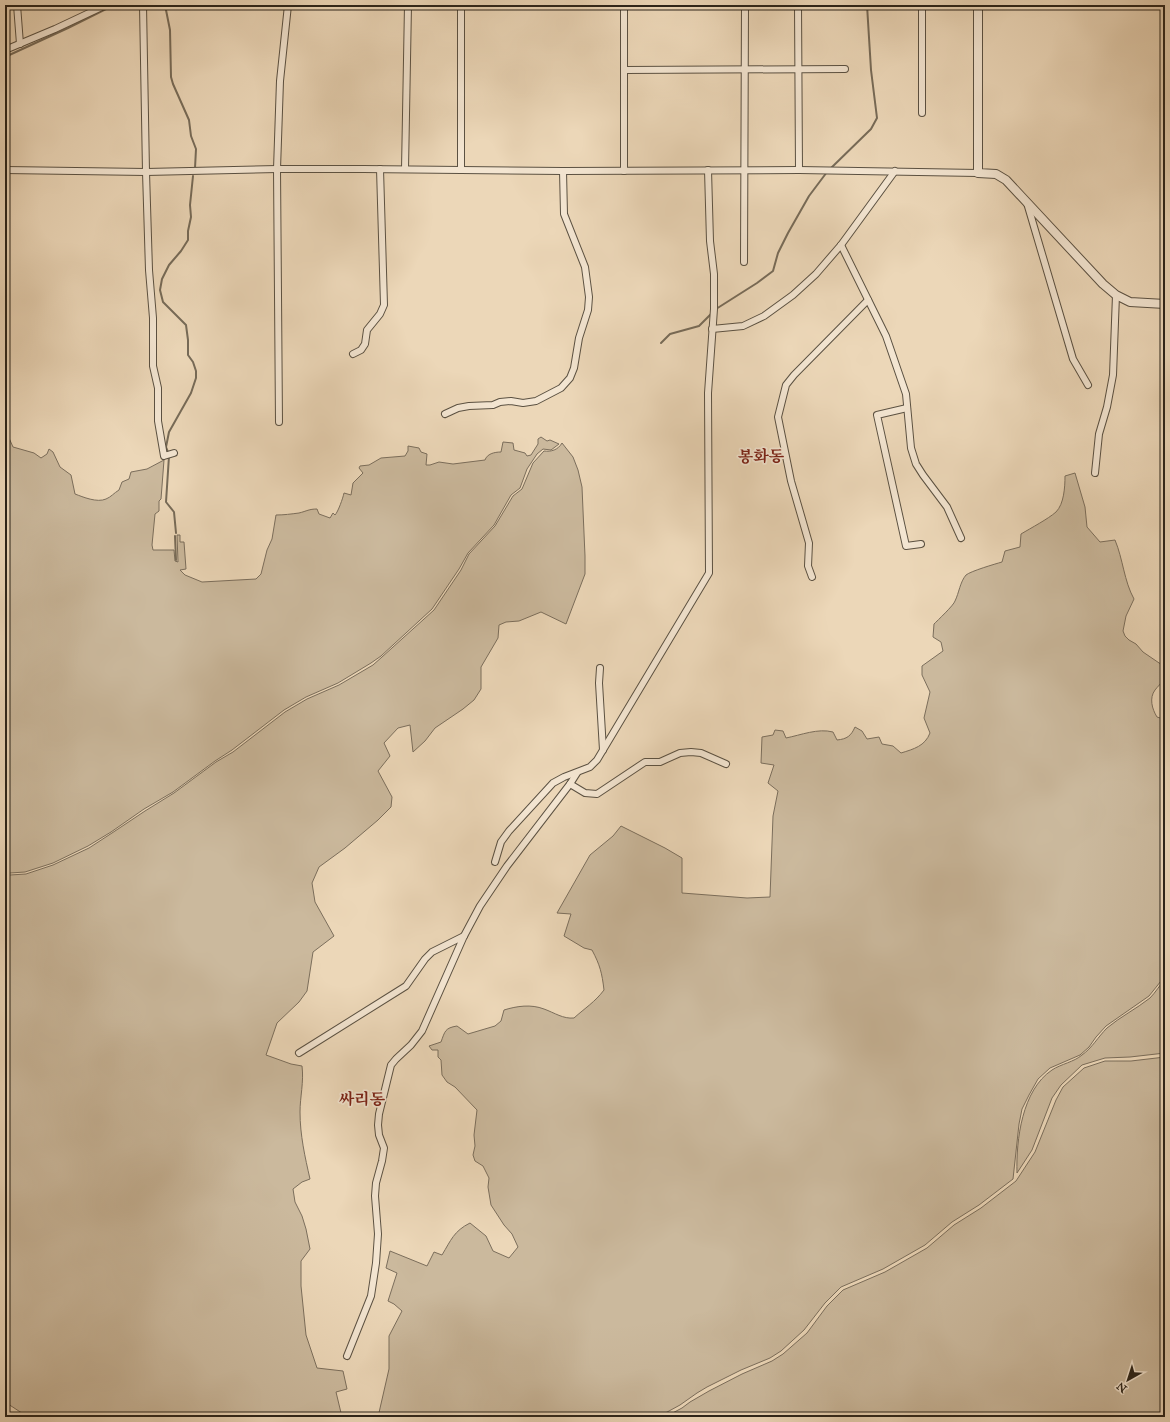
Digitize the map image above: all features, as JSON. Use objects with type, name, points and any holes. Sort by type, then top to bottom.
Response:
[{"type":"street","points":[[17,5],[20,44]]},
{"type":"street","points":[[5,50],[106,5]]},
{"type":"street","points":[[143,5],[146,172],[149,270],[153,318],[153,366],[158,388],[158,421],[164,456],[174,453]]},
{"type":"street","points":[[279,422],[277,169],[280,81],[288,5]]},
{"type":"street","points":[[405,169],[408,5]]},
{"type":"street","points":[[461,5],[461,169]]},
{"type":"street","points":[[624,5],[624,170]]},
{"type":"street","points":[[744,5],[744,262]]},
{"type":"street","points":[[798,5],[799,170]]},
{"type":"street","points":[[922,5],[922,113]]},
{"type":"street","points":[[978,5],[978,174]]},
{"type":"street","points":[[625,70],[845,69]]},
{"type":"street","points":[[5,170],[146,172],[277,169],[461,169],[563,171],[799,170],[996,174],[1006,180],[1103,284],[1116,295],[1130,302],[1165,304]]},
{"type":"street","points":[[353,354],[361,350],[365,344],[367,330],[380,314],[384,305],[380,169]]},
{"type":"street","points":[[495,862],[501,842],[509,831],[553,783],[590,767],[597,760],[709,573],[708,392],[714,308],[714,274],[710,241],[708,170]]},
{"type":"street","points":[[445,414],[458,408],[469,406],[492,405],[510,401],[523,403],[536,401],[562,388],[570,378],[574,368],[579,338],[588,310],[589,297],[585,267],[564,214],[563,171]]},
{"type":"street","points":[[712,329],[743,326],[764,316],[793,295],[816,274],[841,245],[895,171]]},
{"type":"street","points":[[1027,202],[1073,359],[1088,385]]},
{"type":"street","points":[[841,245],[886,336],[906,394],[912,448],[916,464],[947,507],[960,538]]},
{"type":"street","points":[[1095,472],[1099,434],[1107,408],[1113,375],[1116,295]]},
{"type":"street","points":[[812,577],[808,566],[810,543],[791,481],[778,417],[786,385],[868,300]]},
{"type":"street","points":[[907,408],[877,415],[906,546],[921,544]]},
{"type":"street","points":[[600,668],[599,683],[603,750]]},
{"type":"street","points":[[570,784],[585,793],[597,794],[645,762],[660,762],[680,753],[701,753],[726,764]]},
{"type":"street","points":[[347,1356],[371,1296],[378,1234],[375,1196],[376,1183],[384,1148],[379,1135],[379,1114],[392,1065],[422,1031],[464,936],[480,906],[507,866],[577,773]]},
{"type":"street","points":[[299,1053],[406,986],[425,959],[432,952],[464,936]]},
{"type":"shaded area","points":[[5,429],[13,447],[34,453],[41,458],[47,454],[49,449],[53,452],[60,467],[71,475],[75,494],[94,500],[106,499],[119,490],[122,482],[129,479],[131,472],[147,469],[164,460],[159,511],[155,514],[152,545],[153,550],[174,550],[175,561],[178,562],[177,535],[180,535],[180,542],[184,542],[186,569],[180,570],[185,575],[202,582],[256,579],[261,574],[267,550],[272,539],[276,515],[299,513],[317,509],[319,514],[330,518],[333,513],[335,515],[344,493],[351,495],[353,483],[363,473],[359,468],[360,466],[369,465],[381,458],[405,456],[408,451],[408,446],[419,448],[421,452],[427,454],[426,465],[430,465],[439,462],[453,464],[485,460],[487,456],[491,454],[501,452],[503,442],[513,443],[514,450],[525,453],[527,456],[531,455],[538,444],[538,439],[541,437],[547,441],[550,440],[559,444],[551,450],[543,449],[537,454],[527,469],[520,488],[511,495],[494,525],[468,553],[432,609],[381,656],[338,683],[306,697],[284,710],[232,750],[173,792],[144,809],[88,846],[53,863],[25,872],[10,873],[5,875]]},
{"type":"shaded area","points":[[562,443],[573,457],[582,487],[585,556],[585,574],[566,624],[541,612],[519,621],[506,622],[499,625],[498,638],[481,667],[481,689],[474,700],[435,728],[425,741],[413,752],[410,725],[398,728],[384,743],[390,756],[378,771],[392,797],[391,807],[345,848],[319,867],[312,883],[315,902],[334,936],[313,952],[307,991],[299,1002],[277,1023],[266,1055],[291,1064],[302,1066],[303,1078],[300,1121],[303,1146],[310,1179],[302,1182],[293,1189],[295,1202],[302,1216],[310,1249],[301,1261],[301,1286],[306,1335],[317,1368],[343,1371],[347,1389],[336,1392],[342,1417],[28,1417],[5,1402],[5,878],[10,875],[26,874],[53,865],[89,848],[174,793],[216,762],[233,752],[285,712],[307,699],[339,685],[373,665],[434,610],[461,570],[469,554],[495,526],[513,496],[522,489],[533,463],[544,451],[554,450]]},
{"type":"shaded area","points":[[1075,473],[1085,507],[1087,527],[1100,542],[1115,540],[1128,585],[1134,599],[1126,616],[1123,631],[1125,636],[1136,644],[1143,652],[1165,667],[1164,678],[1153,693],[1152,700],[1155,714],[1157,717],[1163,719],[1165,724],[1165,976],[1149,996],[1106,1026],[1089,1047],[1080,1055],[1050,1068],[1038,1079],[1022,1109],[1013,1179],[979,1205],[952,1222],[925,1245],[883,1269],[841,1287],[825,1303],[804,1330],[781,1351],[770,1358],[741,1370],[707,1387],[680,1405],[658,1417],[378,1417],[389,1369],[389,1336],[402,1311],[388,1301],[397,1273],[386,1268],[390,1251],[427,1266],[434,1252],[442,1255],[456,1233],[470,1223],[486,1236],[493,1251],[509,1258],[518,1247],[512,1234],[504,1225],[491,1205],[488,1187],[489,1178],[483,1166],[475,1161],[473,1155],[477,1110],[455,1087],[447,1082],[442,1075],[441,1060],[438,1057],[438,1050],[432,1050],[429,1046],[441,1042],[446,1031],[453,1027],[457,1026],[468,1034],[495,1026],[501,1021],[504,1010],[514,1007],[534,1006],[563,1017],[574,1018],[601,994],[604,990],[602,979],[599,965],[592,950],[584,948],[564,936],[571,914],[557,913],[590,855],[613,836],[621,826],[682,858],[682,893],[747,898],[770,897],[773,816],[778,791],[768,783],[774,765],[761,763],[762,737],[773,735],[775,730],[783,731],[786,738],[815,731],[827,731],[833,732],[837,740],[848,736],[852,733],[855,727],[862,731],[867,739],[879,737],[882,744],[893,746],[901,753],[922,744],[930,733],[924,718],[930,692],[922,675],[922,666],[943,651],[941,642],[933,637],[934,624],[954,603],[962,581],[966,575],[1002,562],[1005,551],[1020,547],[1021,534],[1059,509],[1064,490],[1065,476]]},
{"type":"shaded area","points":[[1165,979],[1165,1053],[1105,1058],[1082,1065],[1061,1085],[1052,1098],[1032,1150],[1017,1173],[1018,1146],[1023,1117],[1027,1103],[1042,1079],[1052,1070],[1086,1052],[1107,1028],[1150,998]]},
{"type":"shaded area","points":[[1165,1057],[1165,1417],[665,1417],[709,1391],[772,1361],[783,1354],[807,1333],[827,1306],[843,1290],[885,1272],[927,1248],[954,1225],[981,1208],[1016,1181],[1035,1152],[1056,1100],[1063,1087],[1084,1068],[1105,1061],[1131,1061]]},
{"type":"waterway","points":[[5,57],[114,5]]},
{"type":"waterway","points":[[165,5],[170,30],[171,77],[189,120],[191,136],[196,149],[195,168]]},
{"type":"waterway","points":[[830,169],[871,129],[877,118],[871,70],[867,5]]},
{"type":"waterway","points":[[716,309],[773,271],[778,253],[788,233],[809,196],[827,172]]},
{"type":"waterway","points":[[168,452],[166,447],[169,432],[191,393],[196,378],[196,371],[193,362],[188,355],[186,325],[163,302],[160,290],[162,279],[169,265],[188,240],[193,176]]},
{"type":"waterway","points":[[661,343],[670,334],[699,326],[712,313]]},
{"type":"waterway","points":[[169,456],[166,502],[174,512],[176,533]]},
{"type":"waterway","points":[[175,536],[176,560]]},
{"type":"district","name":"봉화동","points":[[761,456]]},
{"type":"district","name":"싸리동","points":[[362,1099]]}]
